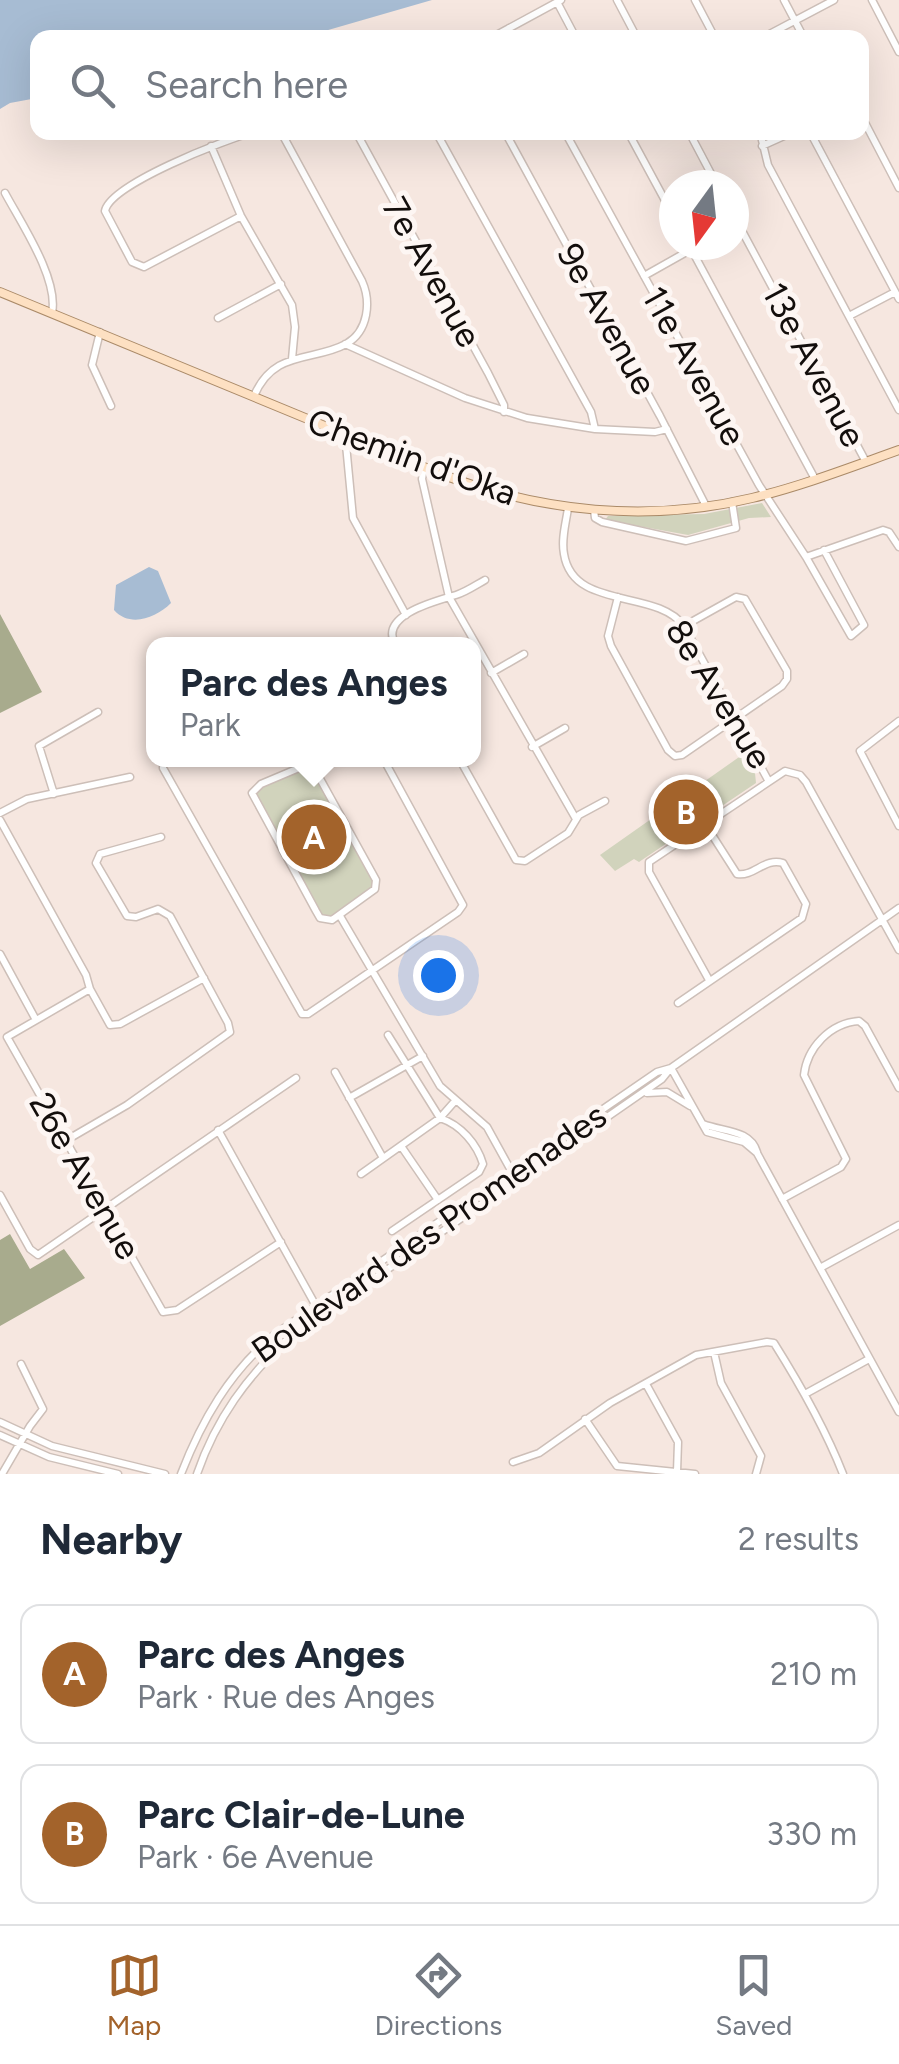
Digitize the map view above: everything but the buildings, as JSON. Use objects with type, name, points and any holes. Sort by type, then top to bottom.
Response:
[{"type":"main road","name":"Chemin d'Oka","points":[[0,292],[424,467],[498,493],[568,508],[656,511],[732,502],[899,450]]},
{"type":"street","points":[[617,0],[633,30]]},
{"type":"street","points":[[695,0],[711,30]]},
{"type":"street","points":[[784,0],[800,30]]},
{"type":"street","points":[[777,30],[834,0]]},
{"type":"street","points":[[872,0],[899,52]]},
{"type":"street","points":[[505,30],[559,1],[572,30]]},
{"type":"street","points":[[869,130],[899,188]]},
{"type":"street","points":[[229,140],[115,196],[105,211],[132,262],[144,267],[241,216]]},
{"type":"street","points":[[254,396],[261,384],[292,359],[345,344],[364,320],[368,296],[285,140]]},
{"type":"street","name":"7e Avenue","points":[[360,140],[488,373],[504,404],[504,412]]},
{"type":"street","points":[[440,140],[591,412],[596,429]]},
{"type":"street","name":"9e Avenue","points":[[508,140],[706,506]]},
{"type":"street","name":"11e Avenue","points":[[570,140],[765,494],[851,636],[864,625],[824,550]]},
{"type":"street","points":[[632,140],[659,190]]},
{"type":"street","points":[[692,140],[709,170]]},
{"type":"street","points":[[761,140],[768,165],[899,410]]},
{"type":"street","points":[[762,146],[775,140]]},
{"type":"street","points":[[814,140],[897,295],[849,316]]},
{"type":"street","points":[[211,146],[241,216],[281,284],[294,316],[292,359]]},
{"type":"street","points":[[5,193],[43,267],[53,299],[52,313]]},
{"type":"street","name":"13e Avenue","points":[[749,248],[866,462]]},
{"type":"street","points":[[644,276],[671,260]]},
{"type":"street","points":[[700,260],[814,479]]},
{"type":"street","points":[[218,318],[281,284]]},
{"type":"street","points":[[100,332],[92,366],[111,406]]},
{"type":"street","points":[[345,344],[504,412],[596,429],[667,429]]},
{"type":"street","points":[[345,434],[352,518],[406,615]]},
{"type":"street","points":[[424,467],[422,479],[449,596],[471,637]]},
{"type":"street","points":[[594,510],[595,518],[602,522],[686,541],[736,528],[732,502]]},
{"type":"street","name":"8e Avenue","points":[[568,508],[563,544],[568,567],[583,584],[673,613],[684,626],[768,780],[793,772],[806,782],[899,950]]},
{"type":"street","points":[[806,557],[883,530],[899,546]]},
{"type":"street","points":[[391,637],[393,628],[406,615],[485,580]]},
{"type":"street","points":[[618,597],[608,636],[611,646],[668,750],[675,756],[782,686],[787,671],[745,598],[736,598],[684,626]]},
{"type":"street","points":[[491,673],[524,654]]},
{"type":"street","points":[[481,655],[576,819]]},
{"type":"street","points":[[54,794],[39,746],[98,712]]},
{"type":"street","points":[[899,721],[860,751],[899,826]]},
{"type":"street","points":[[532,747],[565,728]]},
{"type":"street","points":[[163,767],[302,1014],[308,1014],[463,905],[388,767]]},
{"type":"street","points":[[301,767],[261,784],[252,792],[320,918],[332,920],[375,889],[376,880],[314,767]]},
{"type":"street","points":[[464,767],[516,860],[524,861],[568,832],[576,819],[605,801]]},
{"type":"street","points":[[130,777],[27,799],[0,816],[86,974],[107,1022],[116,1026],[204,978]]},
{"type":"street","points":[[709,980],[649,872],[649,862],[768,780]]},
{"type":"street","points":[[678,1003],[806,912],[806,904],[783,863],[772,861],[744,876],[737,874],[705,824]]},
{"type":"street","points":[[65,1142],[228,1034],[228,1023],[170,916],[158,909],[136,918],[127,916],[96,863],[100,854],[162,837]]},
{"type":"street","name":"Boulevard des Promenades","points":[[181,1474],[222,1390],[262,1345],[316,1305],[662,1079],[671,1068],[899,908]]},
{"type":"street","points":[[340,916],[440,1086],[487,1128],[515,1176]]},
{"type":"street","points":[[0,954],[36,1020]]},
{"type":"street","points":[[4,1036],[90,990]]},
{"type":"street","points":[[782,1200],[841,1167],[846,1160],[804,1075],[811,1048],[819,1040],[859,1021],[899,1088]]},
{"type":"street","points":[[388,1035],[440,1118],[471,1140],[484,1164],[482,1170],[392,1231]]},
{"type":"street","name":"26e Avenue","points":[[4,1036],[166,1313],[177,1310],[281,1242]]},
{"type":"street","points":[[349,1098],[422,1056]]},
{"type":"street","points":[[671,1068],[703,1124],[748,1136],[754,1142],[757,1154],[899,1412]]},
{"type":"street","name":"Boulevard des Promenades","points":[[197,1474],[220,1422],[244,1384],[290,1337],[657,1072],[671,1068]]},
{"type":"street","points":[[334,1072],[383,1158]]},
{"type":"street","points":[[0,1195],[36,1255],[296,1078]]},
{"type":"street","points":[[640,1094],[667,1092],[695,1110]]},
{"type":"street","points":[[361,1174],[440,1118],[455,1101]]},
{"type":"street","points":[[218,1130],[321,1315]]},
{"type":"street","points":[[401,1146],[438,1200]]},
{"type":"street","points":[[820,1268],[899,1224]]},
{"type":"street","points":[[513,1462],[538,1453],[585,1419],[696,1355],[774,1343],[835,1451],[842,1474]]},
{"type":"street","points":[[714,1352],[722,1382],[760,1456],[756,1474]]},
{"type":"street","points":[[805,1394],[870,1359]]},
{"type":"street","points":[[2,1474],[44,1409],[21,1364]]},
{"type":"street","points":[[646,1384],[678,1442],[677,1472]]},
{"type":"street","points":[[585,1419],[617,1466],[695,1474]]},
{"type":"street","points":[[0,1422],[70,1452],[165,1474]]},
{"type":"street","points":[[0,1435],[49,1457],[118,1474]]},
{"type":"green space","points":[[762,503],[771,517],[749,518],[688,535],[605,520],[608,516],[704,514]]},
{"type":"green space","points":[[0,614],[42,692],[0,713]]},
{"type":"green space","points":[[742,755],[755,773],[756,783],[639,862],[634,859],[615,871],[600,855]]},
{"type":"green space","points":[[301,767],[314,767],[376,880],[375,889],[340,916],[320,918],[255,801],[254,788]]},
{"type":"green space","points":[[10,1234],[30,1269],[64,1249],[85,1278],[0,1326],[0,1240]]},
{"type":"water","points":[[0,0],[432,0],[328,30],[30,30],[30,99],[0,109]]},
{"type":"water","points":[[149,567],[158,571],[171,603],[143,619],[120,615],[114,610],[116,585]]},
{"type":"place","name":"Parc Clair-de-Lune","points":[[686,812]]},
{"type":"place","name":"Parc des Anges","points":[[314,837]]}]
